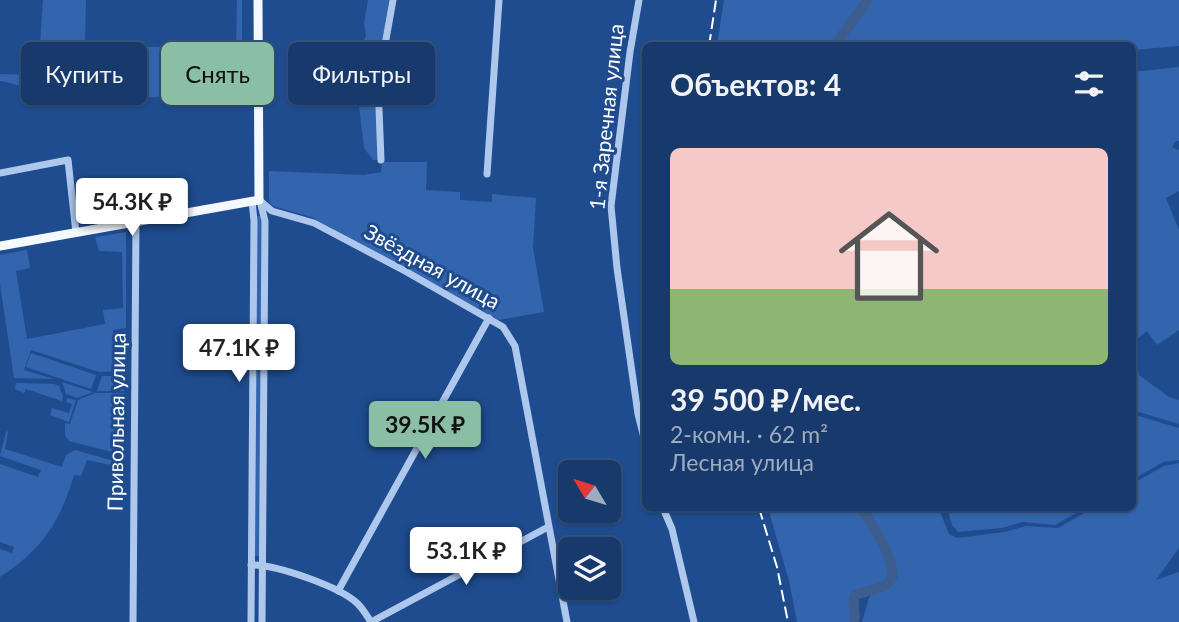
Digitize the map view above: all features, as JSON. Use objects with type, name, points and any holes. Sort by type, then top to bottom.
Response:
[{"type":"main road","points":[[0,246],[256,201],[258,0]]},
{"type":"street","points":[[381,160],[378,84],[393,0]]},
{"type":"street","points":[[487,174],[499,0]]},
{"type":"street","name":"1-я Заречная улица","points":[[639,0],[611,206],[642,423]]},
{"type":"street","points":[[0,173],[68,160],[76,233]]},
{"type":"street","name":"Звёздная улица","points":[[256,201],[272,211],[314,223],[503,327],[515,346],[567,622]]},
{"type":"street","points":[[256,201],[265,221],[262,622]]},
{"type":"street","points":[[251,622],[256,201]]},
{"type":"street","name":"Привольная улица","points":[[132,622],[136,222]]},
{"type":"street","points":[[338,591],[489,318]]},
{"type":"street","points":[[664,511],[672,529],[694,622]]},
{"type":"street","points":[[251,565],[263,565],[338,591],[357,603],[371,622],[548,527]]},
{"type":"shaded area","points":[[43,0],[86,0],[85,42],[40,42]]},
{"type":"shaded area","points":[[237,0],[242,0],[242,42],[236,42]]},
{"type":"shaded area","points":[[368,0],[389,0],[382,42],[364,42],[366,35],[364,23]]},
{"type":"shaded area","points":[[724,0],[1179,0],[1179,46],[1136,50],[1136,42],[717,42]]},
{"type":"shaded area","points":[[147,47],[161,47],[161,97],[147,97]]},
{"type":"shaded area","points":[[1179,67],[1179,141],[1172,147],[1179,150],[1179,191],[1166,198],[1179,230],[1179,330],[1157,345],[1147,331],[1136,340],[1136,72]]},
{"type":"shaded area","points":[[0,74],[21,75],[21,87],[0,81]]},
{"type":"shaded area","points":[[359,105],[375,105],[379,160],[373,160],[364,148]]},
{"type":"shaded area","points":[[382,162],[427,162],[426,190],[460,192],[460,200],[492,202],[492,194],[536,198],[533,248],[544,312],[498,320],[311,217],[273,206],[269,202],[269,171],[364,175],[381,172]]},
{"type":"shaded area","points":[[257,216],[262,216],[260,556],[255,556]]},
{"type":"shaded area","points":[[126,232],[126,328],[113,330],[113,361],[126,361],[126,371],[99,372],[31,350],[24,370],[54,379],[14,378],[0,284],[0,255],[27,250],[30,268],[16,271],[27,339],[105,324],[103,310],[123,308],[122,252],[99,251],[95,237]]},
{"type":"shaded area","points":[[31,353],[96,375],[91,389],[26,367]]},
{"type":"shaded area","points":[[1136,365],[1139,375],[1169,397],[1179,400],[1179,424],[1136,411]]},
{"type":"shaded area","points":[[102,376],[124,376],[124,391],[97,391]]},
{"type":"shaded area","points":[[62,382],[93,392],[77,398],[66,394]]},
{"type":"shaded area","points":[[16,383],[54,384],[59,386],[62,401],[26,389],[24,393],[15,389]]},
{"type":"shaded area","points":[[95,393],[124,393],[124,455],[69,441],[65,435],[65,423],[70,424],[78,400]]},
{"type":"shaded area","points":[[67,398],[76,400],[69,422],[50,415],[52,408],[69,413],[72,404],[66,402]]},
{"type":"shaded area","points":[[1136,415],[1179,428],[1179,460],[1163,462],[1136,478]]},
{"type":"shaded area","points":[[8,431],[5,449],[62,467],[66,455],[75,450],[121,463],[125,468],[87,460],[81,476],[74,475],[69,492],[48,534],[15,567],[0,577],[0,549],[12,553],[14,547],[0,542],[0,464],[38,477],[41,470],[0,456]]},
{"type":"shaded area","points":[[1179,463],[1179,548],[1156,580],[1179,572],[1179,622],[862,622],[869,598],[875,589],[887,588],[895,577],[887,549],[866,511],[940,511],[950,535],[958,538],[1026,526],[1058,528],[1088,511],[1136,511],[1136,482],[1164,466]]},
{"type":"shaded area","points":[[769,511],[861,511],[884,550],[892,577],[885,585],[854,594],[852,622],[797,622],[789,581]]},
{"type":"shaded area","points":[[948,511],[1080,511],[1055,525],[1023,522],[1002,528],[958,532],[952,525]]},
{"type":"waterway","points":[[837,42],[868,0]]},
{"type":"waterway","points":[[854,622],[855,595],[885,586],[893,577],[886,549],[863,511]]},
{"type":"railway","points":[[710,42],[716,0]]},
{"type":"railway","points":[[760,511],[777,567],[788,622]]}]
